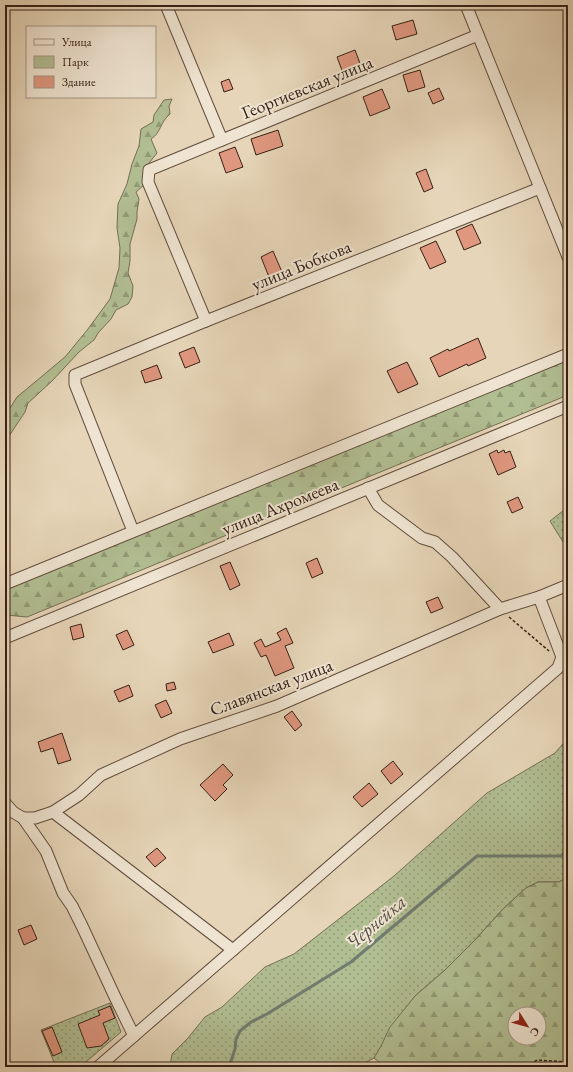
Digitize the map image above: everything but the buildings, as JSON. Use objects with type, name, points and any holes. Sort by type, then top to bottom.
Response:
[{"type":"street","points":[[166,5],[222,140]]},
{"type":"street","points":[[466,5],[568,257]]},
{"type":"street","name":"Георгиевская улица","points":[[206,321],[148,182],[149,170],[478,36]]},
{"type":"street","name":"улица Бобкова","points":[[133,531],[75,384],[76,375],[206,321],[540,188]]},
{"type":"street","name":"улица Ахромеева","points":[[5,584],[568,354]]},
{"type":"street","name":"улица Ахромеева","points":[[5,638],[568,406]]},
{"type":"street","points":[[368,488],[378,505],[422,538],[435,542],[452,556],[500,609]]},
{"type":"street","name":"Славянская улица","points":[[23,818],[35,818],[53,812],[79,795],[101,775],[173,742],[277,706],[500,609],[539,597],[568,585]]},
{"type":"street","points":[[98,1067],[558,668],[562,657],[539,597]]},
{"type":"street","points":[[5,803],[13,812],[23,818],[46,851],[63,893],[72,906],[82,926],[134,1036]]},
{"type":"street","points":[[53,812],[233,950]]},
{"type":"path","points":[[500,609],[560,662]]},
{"type":"path","points":[[526,1067],[537,1060],[568,1062]]},
{"type":"green space","points":[[172,99],[169,106],[170,114],[164,120],[157,134],[151,139],[157,153],[143,174],[144,185],[136,192],[139,199],[137,219],[130,244],[128,273],[133,286],[132,297],[128,304],[116,310],[111,319],[98,333],[94,340],[79,352],[52,381],[28,403],[25,412],[5,442],[5,416],[17,397],[65,357],[110,299],[119,268],[120,248],[117,228],[118,204],[127,184],[132,164],[139,146],[141,129],[153,122],[154,115],[164,100]]},
{"type":"green space","points":[[568,355],[568,395],[27,617],[6,615],[5,613],[5,582]]},
{"type":"green space","points":[[568,507],[568,550],[550,521]]},
{"type":"green space","points":[[568,738],[568,877],[559,882],[538,882],[526,888],[503,909],[445,970],[415,996],[374,1058],[358,1067],[170,1067],[172,1054],[188,1038],[205,1017],[222,1007],[265,967],[294,954],[394,876],[487,793],[555,753]]},
{"type":"green space","points":[[568,877],[568,1067],[385,1067],[374,1058],[390,1027],[415,996],[445,970],[503,909],[526,888],[538,882],[559,882]]},
{"type":"green space","points":[[110,1003],[121,1032],[80,1067],[56,1067],[41,1030]]},
{"type":"waterway","name":"Чернейка","points":[[229,1067],[235,1049],[236,1039],[240,1031],[251,1022],[267,1014],[351,962],[477,856],[561,856],[568,849]]}]
